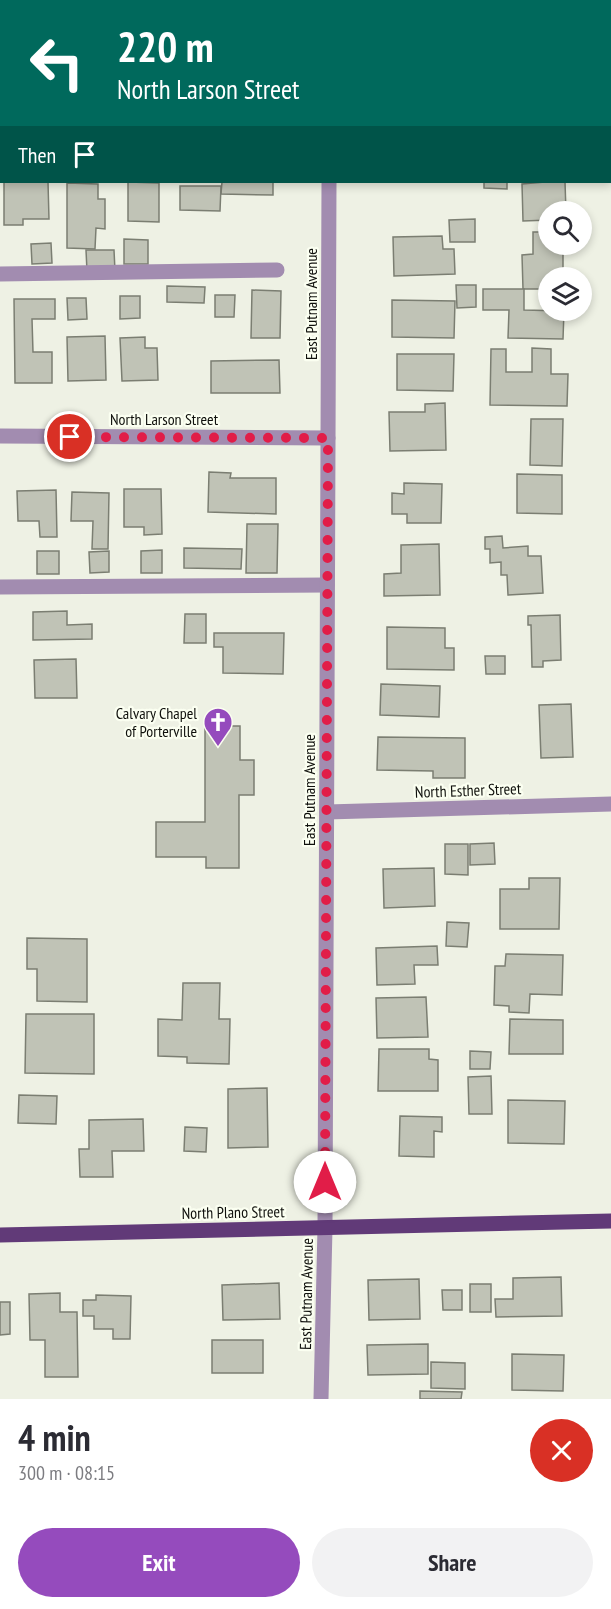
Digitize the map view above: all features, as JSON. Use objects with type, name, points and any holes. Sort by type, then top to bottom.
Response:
[{"type":"main road","name":"North Plano Street","points":[[0,1235],[611,1221]]},
{"type":"street","name":"East Putnam Avenue","points":[[321,1399],[325,1228],[329,183]]},
{"type":"street","points":[[0,274],[277,270]]},
{"type":"street","name":"North Larson Street","points":[[0,436],[328,438]]},
{"type":"street","points":[[0,587],[327,585]]},
{"type":"street","name":"North Esther Street","points":[[327,812],[611,804]]},
{"type":"building","points":[[4,183],[48,183],[49,219],[23,219],[23,225],[4,225]]},
{"type":"building","points":[[67,183],[98,184],[98,199],[105,199],[105,229],[96,228],[95,249],[67,248]]},
{"type":"building","points":[[128,183],[159,183],[159,222],[128,221]]},
{"type":"building","points":[[222,183],[273,183],[273,195],[221,194]]},
{"type":"building","points":[[484,183],[507,183],[507,189],[484,188]]},
{"type":"building","points":[[565,183],[566,201],[538,201],[538,220],[523,221],[522,184]]},
{"type":"building","points":[[180,186],[221,186],[220,211],[180,210]]},
{"type":"building","points":[[475,219],[475,242],[450,242],[449,220]]},
{"type":"building","points":[[533,232],[538,232],[538,255],[563,255],[563,267],[538,267],[538,289],[523,289],[522,255],[533,254]]},
{"type":"building","points":[[442,236],[443,249],[454,249],[455,274],[394,276],[393,237]]},
{"type":"building","points":[[124,239],[148,240],[148,264],[124,264]]},
{"type":"building","points":[[51,243],[52,263],[32,264],[31,244]]},
{"type":"building","points":[[86,250],[114,250],[115,271],[87,271]]},
{"type":"building","points":[[456,285],[476,285],[476,307],[457,308]]},
{"type":"building","points":[[167,286],[205,287],[204,303],[167,302]]},
{"type":"building","points":[[483,289],[524,289],[524,310],[538,310],[538,321],[564,321],[563,339],[508,338],[509,310],[483,310]]},
{"type":"building","points":[[252,290],[281,291],[280,338],[251,338]]},
{"type":"building","points":[[215,295],[235,295],[234,317],[215,317]]},
{"type":"building","points":[[120,296],[140,296],[140,318],[120,319]]},
{"type":"building","points":[[67,298],[86,298],[87,319],[68,320]]},
{"type":"building","points":[[14,299],[55,299],[55,319],[32,319],[33,352],[52,352],[52,383],[15,383]]},
{"type":"building","points":[[392,300],[455,301],[454,338],[392,337]]},
{"type":"building","points":[[105,336],[106,380],[68,381],[67,337]]},
{"type":"building","points":[[145,337],[145,348],[157,348],[158,380],[122,381],[120,338]]},
{"type":"building","points":[[532,348],[551,349],[551,374],[568,374],[567,406],[490,405],[491,349],[506,349],[506,372],[532,372]]},
{"type":"building","points":[[397,354],[454,354],[453,391],[397,390]]},
{"type":"building","points":[[279,360],[280,393],[211,393],[211,361]]},
{"type":"building","points":[[445,403],[446,450],[390,451],[389,412],[425,412],[425,404]]},
{"type":"building","points":[[531,419],[563,419],[562,466],[530,465]]},
{"type":"building","points":[[209,472],[231,473],[230,478],[276,478],[276,514],[208,512]]},
{"type":"building","points":[[517,474],[562,475],[562,514],[517,513]]},
{"type":"building","points":[[404,483],[442,484],[441,523],[407,523],[407,514],[392,514],[392,493],[404,494]]},
{"type":"building","points":[[124,489],[161,489],[162,534],[144,535],[144,527],[124,527]]},
{"type":"building","points":[[56,490],[57,537],[40,537],[39,521],[18,521],[17,491]]},
{"type":"building","points":[[72,492],[109,493],[108,549],[92,549],[93,521],[71,521]]},
{"type":"building","points":[[247,524],[278,524],[277,573],[246,573]]},
{"type":"building","points":[[502,536],[503,548],[528,546],[528,556],[541,556],[543,593],[508,595],[507,575],[501,575],[501,562],[490,563],[490,549],[485,549],[485,537]]},
{"type":"building","points":[[439,544],[440,595],[384,596],[384,574],[401,573],[401,545]]},
{"type":"building","points":[[184,548],[242,549],[241,569],[184,568]]},
{"type":"building","points":[[162,550],[162,573],[141,573],[141,551]]},
{"type":"building","points":[[37,551],[59,551],[59,574],[37,574]]},
{"type":"building","points":[[109,551],[109,572],[90,573],[89,552]]},
{"type":"building","points":[[67,611],[67,625],[92,624],[92,639],[33,640],[33,612]]},
{"type":"building","points":[[185,614],[206,614],[206,643],[184,643]]},
{"type":"building","points":[[560,615],[561,660],[543,661],[543,667],[532,667],[531,625],[528,625],[528,616]]},
{"type":"building","points":[[387,627],[445,628],[445,648],[454,648],[454,670],[387,669]]},
{"type":"building","points":[[214,633],[284,633],[283,674],[223,673],[223,647],[214,647]]},
{"type":"building","points":[[485,656],[505,656],[505,674],[486,674]]},
{"type":"building","points":[[76,659],[77,698],[35,698],[34,660]]},
{"type":"building","points":[[381,684],[440,686],[439,717],[380,715]]},
{"type":"building","points":[[571,704],[573,757],[541,758],[539,705]]},
{"type":"building","points":[[205,726],[240,726],[240,760],[254,760],[254,795],[239,795],[239,868],[206,868],[206,857],[156,857],[156,822],[205,822]]},
{"type":"building","points":[[378,737],[465,738],[465,778],[433,778],[433,771],[377,770]]},
{"type":"building","points":[[494,843],[495,864],[470,865],[470,844]]},
{"type":"building","points":[[445,844],[468,844],[468,875],[445,874]]},
{"type":"building","points":[[434,868],[435,906],[384,908],[383,869]]},
{"type":"building","points":[[529,878],[560,878],[559,929],[500,929],[500,889],[529,889]]},
{"type":"building","points":[[447,922],[469,923],[467,947],[446,946]]},
{"type":"building","points":[[27,938],[87,939],[87,1002],[37,1001],[37,969],[27,969]]},
{"type":"building","points":[[437,946],[438,965],[414,965],[415,984],[377,985],[376,948]]},
{"type":"building","points":[[506,954],[563,955],[562,995],[530,994],[529,1013],[509,1012],[509,1006],[494,1005],[495,966],[505,966]]},
{"type":"building","points":[[183,983],[220,983],[219,1019],[230,1019],[229,1064],[187,1063],[187,1057],[158,1056],[158,1019],[182,1020]]},
{"type":"building","points":[[426,997],[428,1037],[377,1038],[376,998]]},
{"type":"building","points":[[26,1014],[94,1014],[94,1074],[25,1073]]},
{"type":"building","points":[[510,1019],[563,1020],[563,1054],[509,1054]]},
{"type":"building","points":[[379,1049],[429,1049],[429,1059],[438,1060],[438,1091],[378,1091]]},
{"type":"building","points":[[470,1051],[491,1052],[490,1069],[470,1069]]},
{"type":"building","points":[[491,1076],[492,1114],[469,1114],[468,1077]]},
{"type":"building","points":[[267,1088],[268,1147],[228,1148],[228,1089]]},
{"type":"building","points":[[19,1095],[57,1096],[56,1124],[18,1123]]},
{"type":"building","points":[[508,1100],[565,1101],[564,1144],[508,1143]]},
{"type":"building","points":[[400,1116],[442,1117],[442,1132],[434,1131],[434,1157],[399,1156]]},
{"type":"building","points":[[143,1119],[144,1151],[112,1151],[113,1177],[80,1177],[79,1149],[89,1149],[89,1120]]},
{"type":"building","points":[[185,1127],[207,1128],[206,1152],[184,1151]]},
{"type":"building","points":[[561,1277],[562,1316],[496,1317],[495,1299],[513,1299],[513,1278]]},
{"type":"building","points":[[419,1279],[420,1319],[369,1320],[368,1280]]},
{"type":"building","points":[[279,1283],[280,1319],[223,1320],[222,1285]]},
{"type":"building","points":[[470,1284],[491,1284],[491,1312],[470,1312]]},
{"type":"building","points":[[442,1290],[462,1290],[462,1310],[443,1310]]},
{"type":"building","points":[[60,1293],[60,1312],[77,1312],[78,1377],[45,1377],[45,1340],[30,1340],[29,1294]]},
{"type":"building","points":[[96,1295],[131,1296],[130,1339],[113,1339],[113,1329],[94,1329],[94,1316],[83,1316],[83,1300],[96,1300]]},
{"type":"building","points":[[0,1302],[10,1302],[10,1334],[0,1335]]},
{"type":"building","points":[[212,1340],[263,1340],[263,1373],[212,1373]]},
{"type":"building","points":[[428,1344],[428,1374],[368,1375],[367,1345]]},
{"type":"building","points":[[512,1354],[564,1355],[563,1391],[512,1390]]},
{"type":"building","points":[[431,1362],[465,1363],[465,1389],[431,1388]]},
{"type":"building","points":[[420,1391],[462,1392],[461,1399],[420,1399]]},
{"type":"place","name":"Calvary Chapel of Porterville","points":[[218,748]]},
{"type":"route","points":[[70,437],[328,438],[325,1182]]}]
